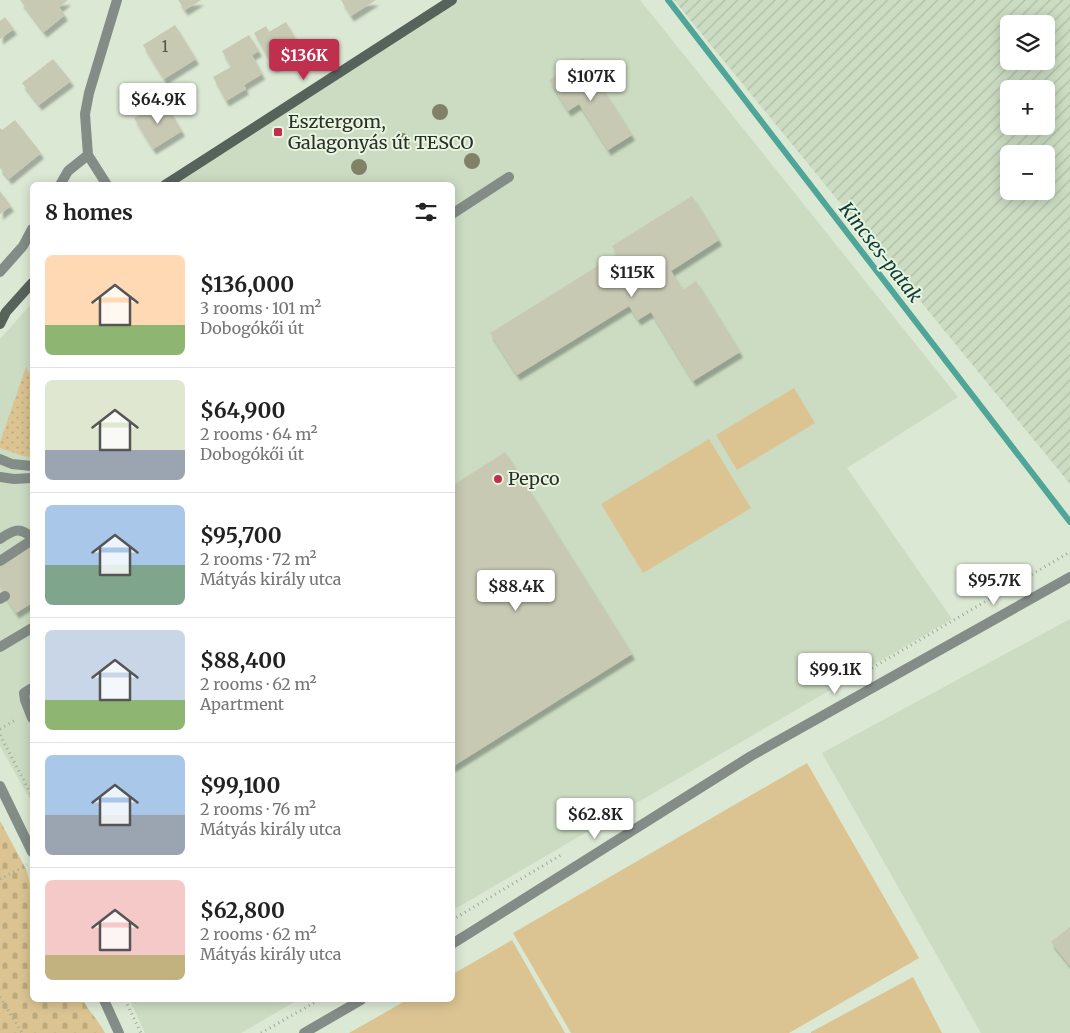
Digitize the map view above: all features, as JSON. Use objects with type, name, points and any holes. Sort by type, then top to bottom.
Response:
[{"type":"main road","points":[[170,182],[452,0]]},
{"type":"main road","points":[[0,324],[3,314],[30,285]]},
{"type":"street","points":[[105,182],[88,155],[85,114],[89,93],[117,0]]},
{"type":"street","points":[[62,182],[68,171],[88,155]]},
{"type":"street","points":[[455,212],[509,177]]},
{"type":"street","points":[[0,272],[22,246],[30,232]]},
{"type":"street","points":[[0,459],[12,464],[30,466]]},
{"type":"street","points":[[0,477],[30,478]]},
{"type":"street","points":[[0,539],[10,532],[18,530],[25,531],[30,537]]},
{"type":"street","points":[[0,560],[30,540]]},
{"type":"street","points":[[455,942],[751,756],[1070,577]]},
{"type":"street","points":[[1,644],[30,629]]},
{"type":"street","points":[[30,689],[24,693],[30,713]]},
{"type":"street","points":[[0,786],[30,848]]},
{"type":"street","points":[[105,1002],[119,1033]]},
{"type":"street","points":[[304,1033],[357,1002]]},
{"type":"path","points":[[0,735],[30,792]]},
{"type":"path","points":[[0,879],[30,864]]},
{"type":"path","points":[[0,997],[22,1033]]},
{"type":"path","points":[[126,1002],[141,1033]]},
{"type":"path","points":[[261,1033],[315,1002]]},
{"type":"shaded area","points":[[452,0],[640,0],[958,397],[847,468],[952,619],[455,909],[455,182],[170,182]]},
{"type":"shaded area","points":[[674,0],[1070,0],[1070,484]]},
{"type":"shaded area","points":[[30,305],[30,799],[0,746],[0,339]]},
{"type":"shaded area","points":[[1070,619],[1070,1033],[981,1033],[822,753]]},
{"type":"shaded area","points":[[131,1002],[295,1002],[241,1033],[145,1033]]},
{"type":"green space","points":[[26,367],[30,374],[30,457],[0,448],[0,442]]},
{"type":"green space","points":[[794,388],[815,423],[737,470],[716,435]]},
{"type":"green space","points":[[709,439],[751,508],[643,573],[601,504]]},
{"type":"green space","points":[[807,763],[919,958],[789,1033],[571,1033],[513,933]]},
{"type":"green space","points":[[0,821],[27,871],[30,884],[30,1002],[84,1002],[105,1033],[0,1033]]},
{"type":"green space","points":[[512,940],[565,1033],[349,1033],[403,1002],[455,1002],[455,973]]},
{"type":"green space","points":[[913,977],[942,1033],[811,1033],[811,1032]]},
{"type":"building","points":[[20,0],[68,0],[59,7],[65,15],[44,32]]},
{"type":"building","points":[[178,0],[201,0],[185,10]]},
{"type":"building","points":[[341,0],[376,0],[351,16]]},
{"type":"building","points":[[5,17],[14,29],[0,39],[0,21]]},
{"type":"building","points":[[286,22],[302,50],[274,67],[254,33],[266,26],[269,32]]},
{"type":"building","points":[[175,25],[196,59],[164,79],[143,45]]},
{"type":"building","points":[[249,35],[259,51],[252,55],[262,74],[244,85],[246,89],[226,101],[213,77],[231,67],[222,51]]},
{"type":"building","points":[[583,58],[632,135],[608,150],[579,104],[568,111],[549,80]]},
{"type":"building","points":[[53,59],[71,81],[39,105],[22,83]]},
{"type":"building","points":[[164,101],[182,131],[153,149],[134,118]]},
{"type":"building","points":[[15,120],[41,153],[9,179],[0,168],[0,128],[2,130]]},
{"type":"building","points":[[0,191],[11,206],[0,214]]},
{"type":"building","points":[[692,196],[719,240],[671,271],[683,290],[696,281],[740,352],[693,381],[651,312],[638,320],[629,306],[517,375],[490,333],[617,254],[612,246]]},
{"type":"building","points":[[505,452],[632,654],[455,765],[455,484]]},
{"type":"building","points":[[30,547],[30,604],[16,613],[0,588],[0,566]]},
{"type":"building","points":[[1070,927],[1070,966],[1051,942]]},
{"type":"waterway","name":"Kincses-patak","points":[[668,0],[1070,522]]},
{"type":"place","name":"Esztergom, Galagonyás út TESCO","points":[[278,132]]},
{"type":"place","name":"Pepco","points":[[498,479]]}]
